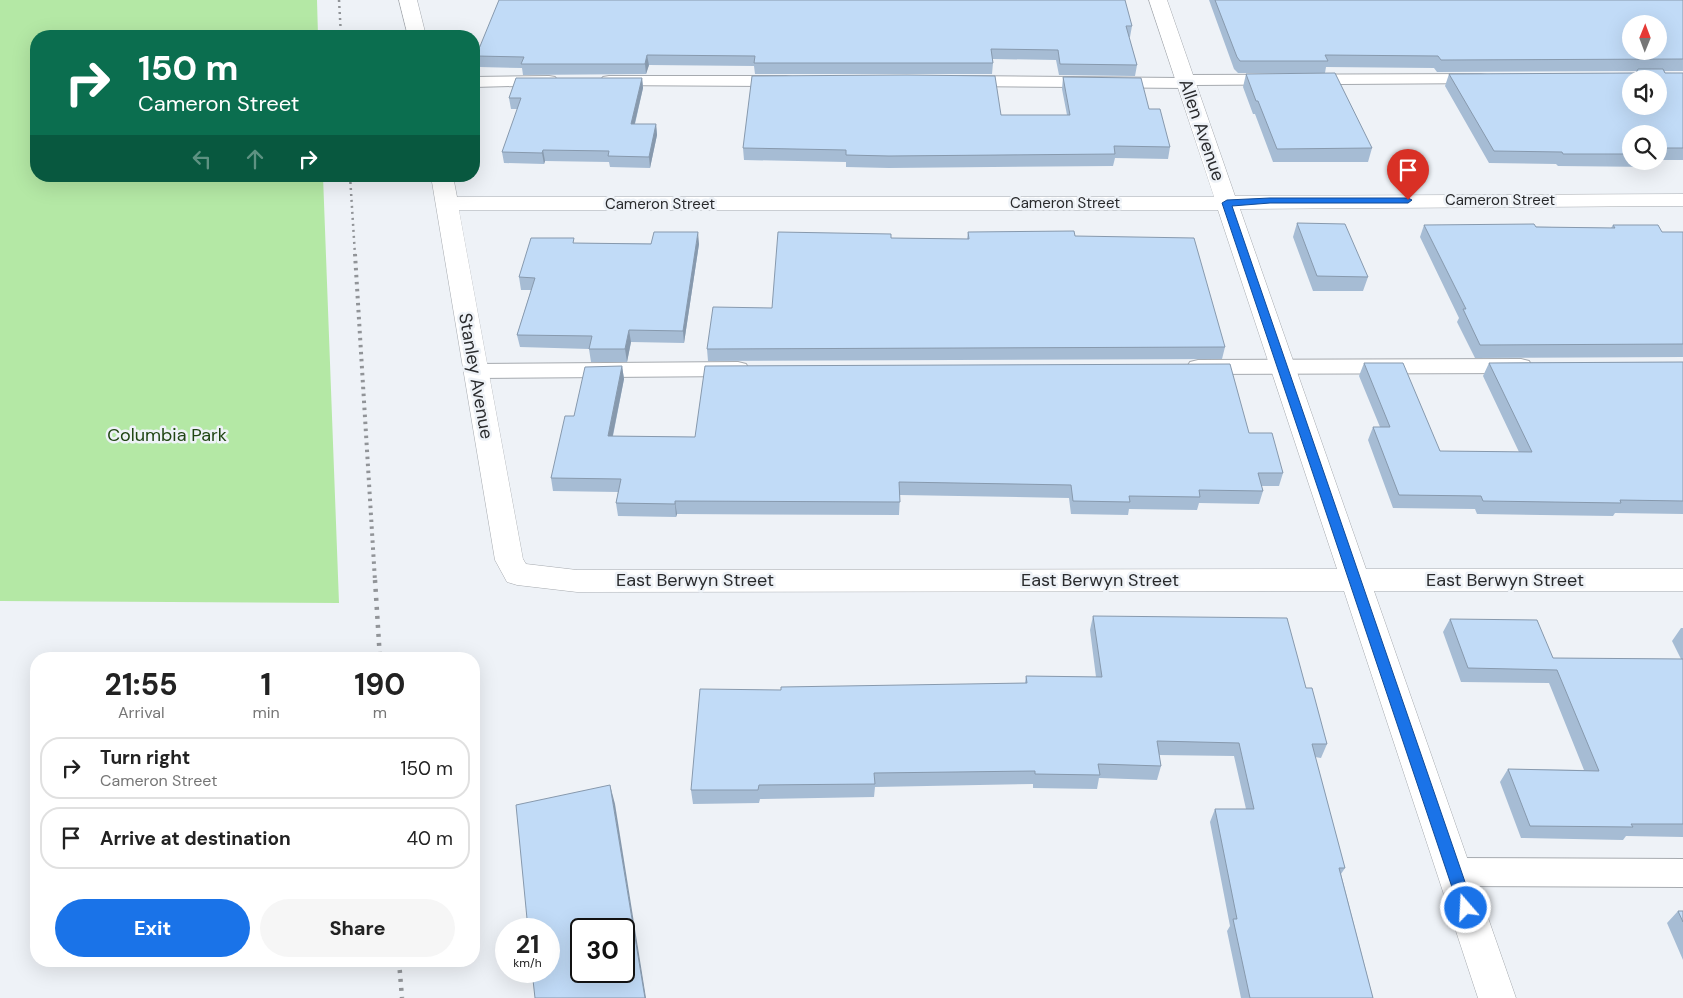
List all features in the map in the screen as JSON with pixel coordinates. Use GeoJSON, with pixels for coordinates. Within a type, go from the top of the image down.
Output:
{"type":"FeatureCollection","features":[{"type":"Feature","properties":{"kind":"street"},"geometry":{"type":"LineString","coordinates":[[408,0],[415,30]]}},
{"type":"Feature","properties":{"kind":"street","name":"Allen Avenue"},"geometry":{"type":"LineString","coordinates":[[1158,0],[1497,998]]}},
{"type":"Feature","properties":{"kind":"street","name":"Stanley Avenue"},"geometry":{"type":"LineString","coordinates":[[443,182],[508,560],[517,574]]}},
{"type":"Feature","properties":{"kind":"street","name":"Cameron Street"},"geometry":{"type":"LineString","coordinates":[[446,204],[1227,203],[1270,201],[1683,200]]}},
{"type":"Feature","properties":{"kind":"street","name":"East Berwyn Street"},"geometry":{"type":"LineString","coordinates":[[517,574],[577,580],[1683,580]]}},
{"type":"Feature","properties":{"kind":"lane"},"geometry":{"type":"LineString","coordinates":[[947,81],[1496,78]]}},
{"type":"Feature","properties":{"kind":"lane"},"geometry":{"type":"LineString","coordinates":[[480,82],[562,81]]}},
{"type":"Feature","properties":{"kind":"lane"},"geometry":{"type":"LineString","coordinates":[[592,81],[799,81]]}},
{"type":"Feature","properties":{"kind":"lane"},"geometry":{"type":"LineString","coordinates":[[1173,367],[1546,366]]}},
{"type":"Feature","properties":{"kind":"lane"},"geometry":{"type":"LineString","coordinates":[[475,371],[754,369]]}},
{"type":"Feature","properties":{"kind":"lane"},"geometry":{"type":"LineString","coordinates":[[1454,872],[1683,873]]}},
{"type":"Feature","properties":{"kind":"green space","name":"Columbia Park"},"geometry":{"type":"Polygon","coordinates":[[[0,0],[317,0],[318,30],[30,30],[30,182],[323,182],[339,603],[0,601],[0,0]]]}},
{"type":"Feature","properties":{"kind":"building"},"geometry":{"type":"Polygon","coordinates":[[[499,0],[1125,0],[1132,26],[1126,26],[1137,65],[1060,64],[1058,50],[991,49],[993,63],[754,63],[755,56],[647,55],[645,64],[521,64],[524,57],[480,56],[480,46],[499,0]]]}},
{"type":"Feature","properties":{"kind":"building"},"geometry":{"type":"Polygon","coordinates":[[[1215,0],[1683,0],[1683,59],[1668,59],[1668,15],[1622,15],[1622,59],[1441,60],[1438,56],[1325,55],[1328,61],[1240,61],[1215,0]]]}},
{"type":"Feature","properties":{"kind":"building"},"geometry":{"type":"Polygon","coordinates":[[[1638,69],[1664,70],[1638,70],[1638,69]]]}},
{"type":"Feature","properties":{"kind":"building"},"geometry":{"type":"Polygon","coordinates":[[[1335,73],[1372,148],[1277,149],[1246,74],[1335,73]]]}},
{"type":"Feature","properties":{"kind":"building"},"geometry":{"type":"Polygon","coordinates":[[[1622,73],[1622,115],[1667,115],[1667,73],[1683,73],[1683,148],[1667,148],[1667,125],[1622,125],[1622,154],[1494,151],[1449,74],[1622,73]]]}},
{"type":"Feature","properties":{"kind":"building"},"geometry":{"type":"Polygon","coordinates":[[[752,76],[995,76],[1001,115],[1070,115],[1063,77],[1141,78],[1149,109],[1160,109],[1170,147],[1114,146],[1115,154],[889,156],[846,155],[846,150],[743,148],[752,76]]]}},
{"type":"Feature","properties":{"kind":"building"},"geometry":{"type":"Polygon","coordinates":[[[516,78],[642,78],[631,124],[656,124],[649,157],[608,156],[609,151],[543,150],[542,153],[502,152],[521,98],[509,98],[516,78]]]}},
{"type":"Feature","properties":{"kind":"building"},"geometry":{"type":"Polygon","coordinates":[[[1297,223],[1345,224],[1368,277],[1317,276],[1297,223]]]}},
{"type":"Feature","properties":{"kind":"building"},"geometry":{"type":"Polygon","coordinates":[[[1534,224],[1536,227],[1615,228],[1613,225],[1658,225],[1662,232],[1683,232],[1683,344],[1480,345],[1463,309],[1466,309],[1424,225],[1534,224]]]}},
{"type":"Feature","properties":{"kind":"building"},"geometry":{"type":"Polygon","coordinates":[[[1074,231],[1075,236],[1194,238],[1225,347],[707,349],[713,307],[772,308],[778,232],[891,234],[891,238],[969,239],[968,232],[1074,231]]]}},
{"type":"Feature","properties":{"kind":"building"},"geometry":{"type":"Polygon","coordinates":[[[654,232],[698,232],[683,331],[629,330],[625,349],[589,349],[592,336],[517,335],[535,278],[519,277],[531,238],[574,238],[573,243],[651,244],[654,232]]]}},
{"type":"Feature","properties":{"kind":"building"},"geometry":{"type":"Polygon","coordinates":[[[1683,362],[1683,501],[1620,500],[1621,503],[1483,501],[1481,496],[1399,495],[1373,427],[1390,427],[1364,363],[1403,363],[1440,451],[1532,452],[1489,363],[1683,362]]]}},
{"type":"Feature","properties":{"kind":"building"},"geometry":{"type":"Polygon","coordinates":[[[1230,364],[1249,433],[1272,433],[1283,473],[1258,473],[1263,491],[1199,490],[1200,497],[1129,496],[1130,502],[1073,501],[1071,485],[899,482],[900,502],[675,501],[675,504],[616,503],[621,479],[551,478],[565,416],[574,416],[585,367],[622,366],[608,436],[695,437],[705,366],[1230,364]]]}},
{"type":"Feature","properties":{"kind":"building"},"geometry":{"type":"Polygon","coordinates":[[[1093,616],[1287,618],[1306,688],[1312,688],[1327,744],[1312,744],[1345,868],[1339,868],[1373,998],[1250,998],[1233,919],[1237,919],[1215,809],[1254,809],[1239,743],[1157,741],[1161,766],[1098,764],[1100,775],[1035,774],[1035,771],[874,773],[875,784],[759,785],[758,790],[691,790],[700,689],[781,690],[781,687],[1027,683],[1026,676],[1102,677],[1093,616]]]}},
{"type":"Feature","properties":{"kind":"building"},"geometry":{"type":"Polygon","coordinates":[[[1450,619],[1537,620],[1553,658],[1683,659],[1683,824],[1631,824],[1633,827],[1530,826],[1508,769],[1599,771],[1557,670],[1468,668],[1450,619]]]}},
{"type":"Feature","properties":{"kind":"building"},"geometry":{"type":"Polygon","coordinates":[[[610,785],[632,918],[570,918],[570,983],[635,983],[635,937],[645,998],[535,998],[533,983],[560,983],[560,918],[527,918],[516,805],[610,785]]]}},
{"type":"Feature","properties":{"kind":"building"},"geometry":{"type":"Polygon","coordinates":[[[1678,911],[1683,911],[1683,922],[1678,911]]]}},
{"type":"Feature","properties":{"kind":"railway"},"geometry":{"type":"LineString","coordinates":[[339,0],[341,30]]}},
{"type":"Feature","properties":{"kind":"railway"},"geometry":{"type":"LineString","coordinates":[[350,182],[355,255]]}},
{"type":"Feature","properties":{"kind":"railway"},"geometry":{"type":"LineString","coordinates":[[355,254],[375,581]]}},
{"type":"Feature","properties":{"kind":"railway"},"geometry":{"type":"LineString","coordinates":[[375,580],[380,652]]}},
{"type":"Feature","properties":{"kind":"railway"},"geometry":{"type":"LineString","coordinates":[[399,967],[402,998]]}},
{"type":"Feature","properties":{"kind":"route"},"geometry":{"type":"LineString","coordinates":[[1408,200],[1227,203],[1466,908]]}}]}
